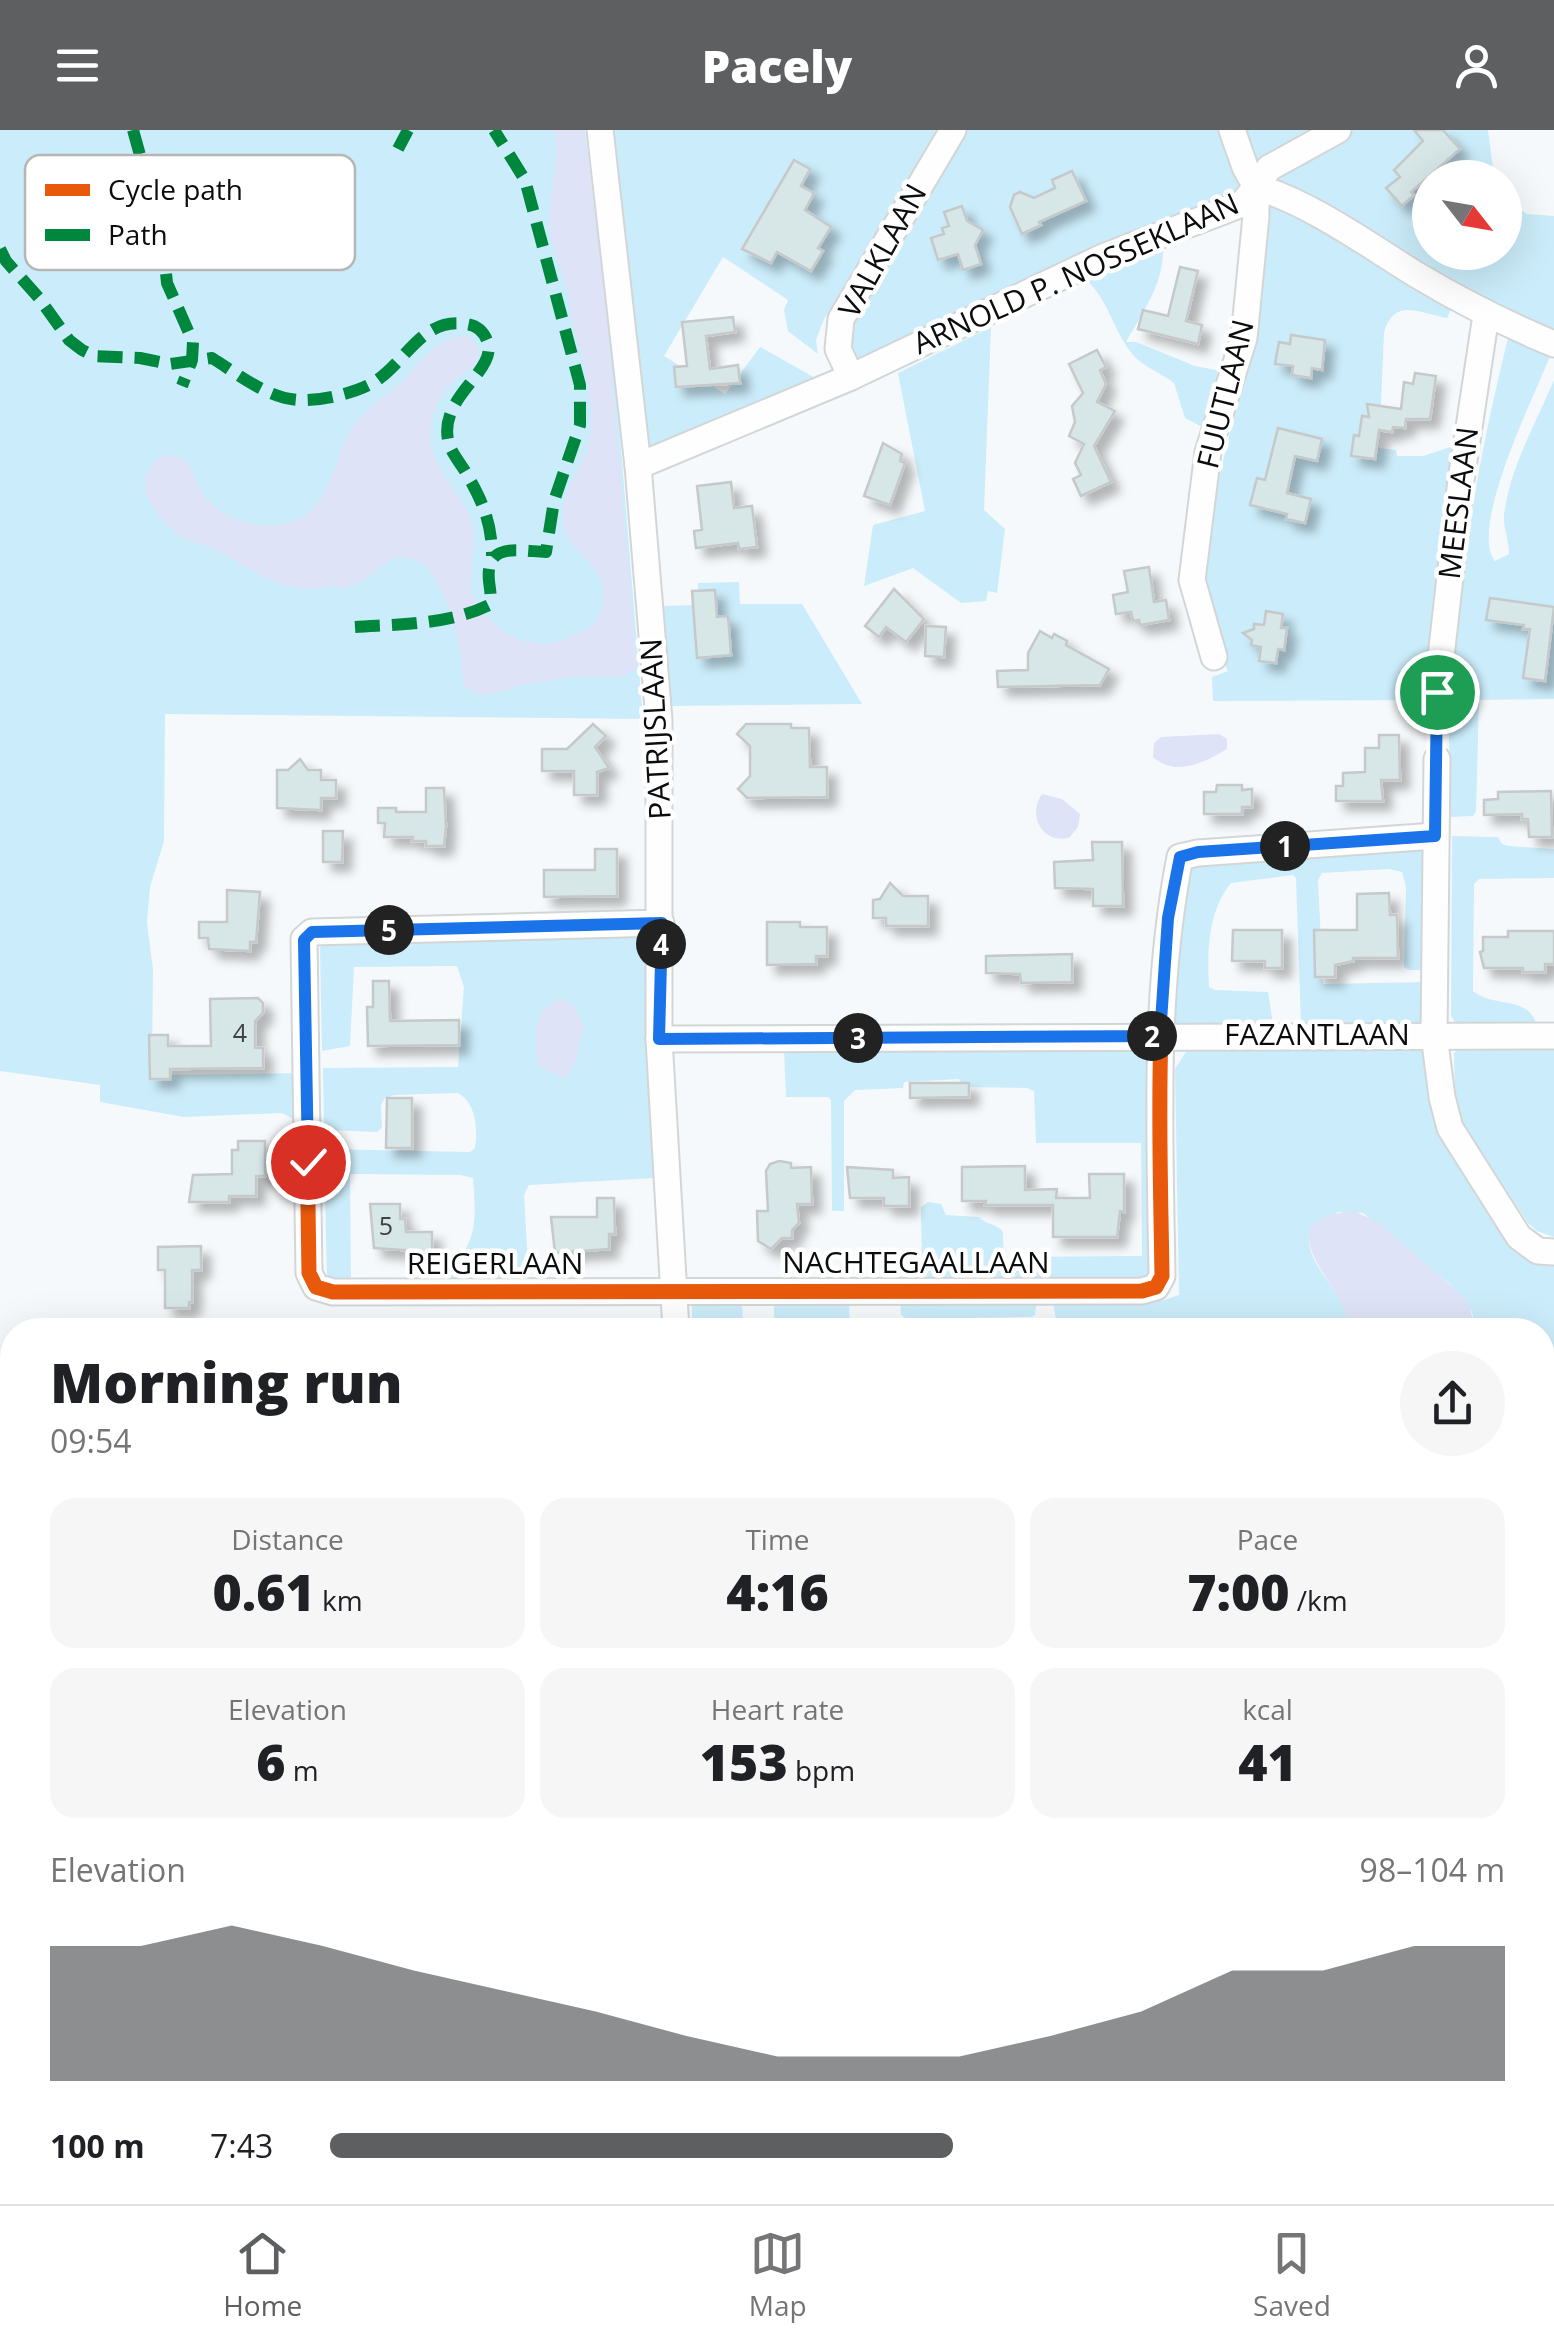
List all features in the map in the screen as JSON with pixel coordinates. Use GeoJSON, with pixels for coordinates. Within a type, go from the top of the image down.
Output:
{"type":"FeatureCollection","features":[{"type":"Feature","properties":{"kind":"street","name":"PATRIJSLAAN"},"geometry":{"type":"LineString","coordinates":[[600,130],[638,466],[659,720],[659,1039],[676,1318]]}},
{"type":"Feature","properties":{"kind":"street","name":"VALKLAAN"},"geometry":{"type":"LineString","coordinates":[[851,377],[838,349],[841,319],[953,130]]}},
{"type":"Feature","properties":{"kind":"street"},"geometry":{"type":"LineString","coordinates":[[1232,130],[1256,187],[1269,168],[1338,130]]}},
{"type":"Feature","properties":{"kind":"street","name":"ARNOLD P. NOSSEKLAAN"},"geometry":{"type":"LineString","coordinates":[[638,466],[851,377],[1102,258],[1242,204],[1256,187],[1274,192],[1486,315],[1554,344]]}},
{"type":"Feature","properties":{"kind":"street","name":"FUUTLAAN"},"geometry":{"type":"LineString","coordinates":[[1214,658],[1192,580],[1208,452],[1244,338],[1256,187]]}},
{"type":"Feature","properties":{"kind":"street","name":"MEESLAAN"},"geometry":{"type":"LineString","coordinates":[[1437,692],[1461,480],[1486,315]]}},
{"type":"Feature","properties":{"kind":"street"},"geometry":{"type":"LineString","coordinates":[[1436,759],[1434,1035],[1442,1097],[1450,1128],[1519,1237],[1538,1251],[1554,1252]]}},
{"type":"Feature","properties":{"kind":"street"},"geometry":{"type":"LineString","coordinates":[[1160,1036],[1168,918],[1180,857],[1198,852],[1435,836]]}},
{"type":"Feature","properties":{"kind":"street","name":"REIGERLAAN"},"geometry":{"type":"LineString","coordinates":[[662,923],[312,932],[304,940],[310,1274],[316,1287],[332,1292],[676,1290]]}},
{"type":"Feature","properties":{"kind":"street","name":"NACHTEGAALLAAN"},"geometry":{"type":"LineString","coordinates":[[676,1290],[1156,1287],[1162,1276],[1160,1036]]}},
{"type":"Feature","properties":{"kind":"street","name":"FAZANTLAAN"},"geometry":{"type":"LineString","coordinates":[[659,1039],[1554,1036]]}},
{"type":"Feature","properties":{"kind":"shaded area"},"geometry":{"type":"Polygon","coordinates":[[[0,130],[585,130],[618,411],[643,719],[165,714],[164,841],[150,887],[147,923],[153,969],[152,1062],[159,1075],[306,1073],[306,1126],[282,1113],[184,1117],[100,1102],[100,1085],[0,1071],[0,130]]]}},
{"type":"Feature","properties":{"kind":"shaded area"},"geometry":{"type":"Polygon","coordinates":[[[554,130],[584,130],[603,274],[637,669],[621,677],[573,677],[481,695],[464,687],[460,647],[446,599],[428,568],[412,558],[394,558],[360,583],[341,589],[333,585],[283,585],[210,547],[180,537],[151,504],[145,479],[162,455],[176,456],[187,461],[204,496],[230,516],[262,526],[293,521],[319,501],[349,433],[360,418],[437,346],[468,336],[476,345],[478,360],[443,392],[434,411],[430,437],[441,470],[471,519],[474,536],[470,580],[474,598],[484,614],[503,631],[529,642],[555,642],[595,624],[603,603],[603,587],[591,564],[572,543],[563,516],[567,494],[586,453],[591,416],[568,293],[550,230],[554,130]]]}},
{"type":"Feature","properties":{"kind":"shaded area"},"geometry":{"type":"Polygon","coordinates":[[[613,130],[938,130],[824,319],[816,340],[818,354],[788,331],[784,310],[788,300],[723,257],[664,356],[725,394],[760,347],[817,379],[645,450],[613,130]]]}},
{"type":"Feature","properties":{"kind":"shaded area"},"geometry":{"type":"Polygon","coordinates":[[[958,130],[1219,130],[1243,195],[860,361],[848,342],[853,316],[958,130]]]}},
{"type":"Feature","properties":{"kind":"shaded area"},"geometry":{"type":"Polygon","coordinates":[[[1243,130],[1322,130],[1255,166],[1243,130]]]}},
{"type":"Feature","properties":{"kind":"shaded area"},"geometry":{"type":"Polygon","coordinates":[[[1351,130],[1488,130],[1492,160],[1412,160],[1412,262],[1276,184],[1270,173],[1351,130]]]}},
{"type":"Feature","properties":{"kind":"shaded area"},"geometry":{"type":"Polygon","coordinates":[[[1265,202],[1273,202],[1453,305],[1447,318],[1401,311],[1394,314],[1384,333],[1379,448],[1396,450],[1397,456],[1423,456],[1460,444],[1427,700],[1213,701],[1212,677],[1228,671],[1208,601],[1210,515],[1240,391],[1265,202]]]}},
{"type":"Feature","properties":{"kind":"shaded area"},"geometry":{"type":"Polygon","coordinates":[[[1522,211],[1554,216],[1554,332],[1426,270],[1522,270],[1522,211]]]}},
{"type":"Feature","properties":{"kind":"shaded area"},"geometry":{"type":"Polygon","coordinates":[[[1163,245],[1157,284],[1126,342],[1221,371],[1204,428],[1185,418],[1174,383],[1130,351],[1099,294],[1084,278],[1163,245]]]}},
{"type":"Feature","properties":{"kind":"shaded area"},"geometry":{"type":"Polygon","coordinates":[[[991,327],[984,510],[1005,529],[997,593],[988,591],[986,601],[961,603],[913,568],[864,586],[873,525],[925,511],[898,373],[991,327]]]}},
{"type":"Feature","properties":{"kind":"shaded area"},"geometry":{"type":"Polygon","coordinates":[[[1509,334],[1551,354],[1507,459],[1490,520],[1489,544],[1495,561],[1509,554],[1504,520],[1507,497],[1554,380],[1554,699],[1479,700],[1476,812],[1473,816],[1451,817],[1449,710],[1459,603],[1488,423],[1509,334]]]}},
{"type":"Feature","properties":{"kind":"shaded area"},"geometry":{"type":"Polygon","coordinates":[[[739,582],[740,604],[802,604],[862,704],[670,706],[661,606],[698,605],[698,583],[739,582]]]}},
{"type":"Feature","properties":{"kind":"shaded area"},"geometry":{"type":"Polygon","coordinates":[[[1219,734],[1227,739],[1227,749],[1199,763],[1171,766],[1153,757],[1154,743],[1161,737],[1219,734]]]}},
{"type":"Feature","properties":{"kind":"shaded area"},"geometry":{"type":"Polygon","coordinates":[[[1042,794],[1062,799],[1080,814],[1078,827],[1069,838],[1051,837],[1040,826],[1036,811],[1042,794]]]}},
{"type":"Feature","properties":{"kind":"shaded area"},"geometry":{"type":"Polygon","coordinates":[[[1452,836],[1498,837],[1508,846],[1554,849],[1554,878],[1479,879],[1474,884],[1473,991],[1519,1006],[1533,1016],[1537,1026],[1456,1024],[1451,1016],[1452,836]]]}},
{"type":"Feature","properties":{"kind":"shaded area"},"geometry":{"type":"Polygon","coordinates":[[[1420,847],[1425,851],[1427,970],[1404,967],[1406,887],[1402,872],[1389,869],[1322,873],[1318,880],[1323,984],[1427,982],[1422,1021],[1411,1025],[1301,1024],[1293,875],[1231,883],[1218,906],[1211,932],[1209,987],[1268,992],[1273,1024],[1174,1023],[1171,985],[1189,864],[1420,847]]]}},
{"type":"Feature","properties":{"kind":"shaded area"},"geometry":{"type":"Polygon","coordinates":[[[645,936],[655,1178],[529,1185],[524,1195],[529,1282],[443,1282],[472,1234],[473,1178],[350,1174],[351,1282],[327,1280],[324,1149],[470,1152],[475,1148],[476,1133],[469,1103],[458,1093],[385,1098],[381,1105],[382,1128],[377,1132],[324,1130],[323,1068],[458,1067],[464,987],[457,966],[354,967],[350,1046],[322,1051],[323,940],[645,936]]]}},
{"type":"Feature","properties":{"kind":"shaded area"},"geometry":{"type":"Polygon","coordinates":[[[560,998],[574,1006],[584,1026],[576,1061],[565,1079],[538,1066],[536,1045],[539,1018],[560,998]]]}},
{"type":"Feature","properties":{"kind":"shaded area"},"geometry":{"type":"Polygon","coordinates":[[[1204,1045],[1429,1051],[1444,1131],[1554,1260],[1554,1318],[1473,1318],[1451,1285],[1363,1213],[1338,1212],[1309,1234],[1309,1246],[1347,1318],[1056,1318],[1052,1298],[1161,1301],[1179,1295],[1175,1069],[1187,1050],[1204,1045]]]}},
{"type":"Feature","properties":{"kind":"shaded area"},"geometry":{"type":"Polygon","coordinates":[[[1554,1046],[1554,1237],[1528,1223],[1461,1121],[1455,1102],[1454,1053],[1461,1047],[1554,1046]]]}},
{"type":"Feature","properties":{"kind":"shaded area"},"geometry":{"type":"Polygon","coordinates":[[[1142,1047],[1152,1054],[1155,1278],[1015,1277],[1016,1257],[1142,1256],[1141,1143],[1036,1143],[1034,1091],[1027,1088],[962,1087],[959,1079],[904,1082],[903,1088],[855,1090],[844,1101],[844,1211],[832,1211],[831,1100],[786,1097],[784,1049],[1142,1047]]]}},
{"type":"Feature","properties":{"kind":"shaded area"},"geometry":{"type":"Polygon","coordinates":[[[928,1202],[941,1204],[946,1215],[979,1217],[1000,1229],[1004,1277],[922,1277],[921,1207],[928,1202]]]}},
{"type":"Feature","properties":{"kind":"shaded area"},"geometry":{"type":"Polygon","coordinates":[[[1354,1211],[1379,1223],[1464,1297],[1472,1318],[1347,1318],[1309,1241],[1312,1227],[1326,1217],[1354,1211]]]}},
{"type":"Feature","properties":{"kind":"shaded area"},"geometry":{"type":"Polygon","coordinates":[[[900,1298],[1037,1298],[1035,1315],[1031,1317],[901,1315],[900,1298]]]}},
{"type":"Feature","properties":{"kind":"shaded area"},"geometry":{"type":"Polygon","coordinates":[[[849,1299],[850,1318],[774,1318],[774,1300],[849,1299]]]}},
{"type":"Feature","properties":{"kind":"shaded area"},"geometry":{"type":"Polygon","coordinates":[[[742,1301],[743,1318],[692,1318],[692,1303],[742,1301]]]}},
{"type":"Feature","properties":{"kind":"building"},"geometry":{"type":"Polygon","coordinates":[[[1414,130],[1443,130],[1460,149],[1447,160],[1412,160],[1412,197],[1402,206],[1386,188],[1400,177],[1394,170],[1423,141],[1414,130]]]}},
{"type":"Feature","properties":{"kind":"building"},"geometry":{"type":"Polygon","coordinates":[[[794,160],[810,169],[801,186],[814,193],[805,210],[831,227],[818,248],[823,251],[811,271],[777,252],[771,263],[742,249],[794,160]]]}},
{"type":"Feature","properties":{"kind":"building"},"geometry":{"type":"Polygon","coordinates":[[[1072,171],[1086,201],[1022,234],[1010,207],[1014,195],[1020,192],[1034,198],[1055,188],[1052,180],[1072,171]]]}},
{"type":"Feature","properties":{"kind":"building"},"geometry":{"type":"Polygon","coordinates":[[[962,206],[967,221],[983,230],[975,245],[981,264],[963,270],[958,254],[938,260],[931,238],[944,234],[942,228],[949,226],[944,212],[962,206]]]}},
{"type":"Feature","properties":{"kind":"building"},"geometry":{"type":"Polygon","coordinates":[[[1180,267],[1198,271],[1186,321],[1202,325],[1198,344],[1138,329],[1143,310],[1168,316],[1180,267]]]}},
{"type":"Feature","properties":{"kind":"building"},"geometry":{"type":"Polygon","coordinates":[[[733,317],[735,332],[706,336],[710,369],[738,365],[740,383],[676,387],[674,367],[687,366],[682,322],[733,317]]]}},
{"type":"Feature","properties":{"kind":"building"},"geometry":{"type":"Polygon","coordinates":[[[1291,335],[1325,340],[1322,370],[1312,368],[1311,378],[1292,375],[1293,366],[1275,364],[1279,342],[1290,344],[1291,335]]]}},
{"type":"Feature","properties":{"kind":"building"},"geometry":{"type":"Polygon","coordinates":[[[1097,350],[1106,367],[1100,370],[1106,384],[1097,402],[1115,411],[1094,446],[1111,482],[1081,496],[1073,479],[1081,475],[1075,463],[1084,444],[1069,436],[1075,422],[1072,406],[1083,393],[1069,364],[1097,350]]]}},
{"type":"Feature","properties":{"kind":"building"},"geometry":{"type":"Polygon","coordinates":[[[1415,373],[1436,376],[1430,419],[1406,419],[1405,428],[1379,430],[1375,459],[1351,456],[1362,416],[1369,417],[1367,404],[1401,409],[1404,382],[1413,384],[1415,373]]]}},
{"type":"Feature","properties":{"kind":"building"},"geometry":{"type":"Polygon","coordinates":[[[1278,428],[1322,439],[1317,461],[1295,456],[1287,493],[1311,499],[1305,523],[1250,505],[1257,478],[1265,480],[1278,428]]]}},
{"type":"Feature","properties":{"kind":"building"},"geometry":{"type":"Polygon","coordinates":[[[883,443],[902,454],[900,461],[905,463],[890,505],[864,496],[883,443]]]}},
{"type":"Feature","properties":{"kind":"building"},"geometry":{"type":"Polygon","coordinates":[[[731,482],[734,508],[752,506],[757,547],[739,549],[738,543],[696,548],[694,531],[702,530],[697,486],[731,482]]]}},
{"type":"Feature","properties":{"kind":"building"},"geometry":{"type":"Polygon","coordinates":[[[1149,567],[1154,602],[1166,600],[1169,620],[1140,625],[1139,620],[1133,621],[1131,612],[1116,614],[1113,595],[1128,592],[1124,571],[1149,567]]]}},
{"type":"Feature","properties":{"kind":"building"},"geometry":{"type":"Polygon","coordinates":[[[894,589],[924,619],[906,642],[886,627],[879,637],[865,626],[894,589]]]}},
{"type":"Feature","properties":{"kind":"building"},"geometry":{"type":"Polygon","coordinates":[[[715,590],[717,617],[728,616],[731,655],[697,658],[692,591],[715,590]]]}},
{"type":"Feature","properties":{"kind":"building"},"geometry":{"type":"Polygon","coordinates":[[[1490,598],[1554,607],[1545,681],[1523,678],[1530,629],[1486,620],[1490,598]]]}},
{"type":"Feature","properties":{"kind":"building"},"geometry":{"type":"Polygon","coordinates":[[[1266,611],[1283,614],[1281,628],[1287,628],[1284,650],[1278,649],[1276,663],[1259,661],[1261,647],[1251,645],[1252,640],[1243,633],[1254,629],[1254,624],[1264,625],[1266,611]]]}},
{"type":"Feature","properties":{"kind":"building"},"geometry":{"type":"Polygon","coordinates":[[[926,626],[946,627],[944,657],[925,656],[926,626]]]}},
{"type":"Feature","properties":{"kind":"building"},"geometry":{"type":"Polygon","coordinates":[[[1040,631],[1067,641],[1066,645],[1109,669],[1100,685],[998,687],[997,671],[1028,670],[1028,653],[1040,631]]]}},
{"type":"Feature","properties":{"kind":"building"},"geometry":{"type":"Polygon","coordinates":[[[593,724],[606,736],[595,747],[609,768],[597,772],[597,795],[574,795],[574,771],[542,771],[542,749],[567,749],[593,724]]]}},
{"type":"Feature","properties":{"kind":"building"},"geometry":{"type":"Polygon","coordinates":[[[746,724],[809,728],[810,767],[827,767],[827,797],[747,798],[738,789],[750,776],[750,746],[737,734],[746,724]]]}},
{"type":"Feature","properties":{"kind":"building"},"geometry":{"type":"Polygon","coordinates":[[[1379,735],[1399,735],[1400,780],[1381,780],[1383,801],[1336,801],[1336,786],[1343,786],[1343,773],[1365,772],[1365,748],[1379,748],[1379,735]]]}},
{"type":"Feature","properties":{"kind":"building"},"geometry":{"type":"Polygon","coordinates":[[[300,759],[308,770],[321,770],[321,780],[336,780],[336,798],[321,798],[321,810],[277,808],[277,770],[288,770],[300,759]]]}},
{"type":"Feature","properties":{"kind":"building"},"geometry":{"type":"Polygon","coordinates":[[[1217,785],[1252,789],[1252,807],[1242,807],[1242,814],[1204,814],[1204,792],[1216,792],[1217,785]]]}},
{"type":"Feature","properties":{"kind":"building"},"geometry":{"type":"Polygon","coordinates":[[[426,788],[444,788],[444,846],[426,846],[426,841],[412,841],[413,837],[384,837],[385,823],[378,823],[378,808],[426,812],[426,788]]]}},
{"type":"Feature","properties":{"kind":"building"},"geometry":{"type":"Polygon","coordinates":[[[1551,791],[1552,837],[1529,837],[1528,819],[1522,819],[1522,814],[1484,815],[1484,800],[1498,799],[1498,792],[1551,791]]]}},
{"type":"Feature","properties":{"kind":"building"},"geometry":{"type":"Polygon","coordinates":[[[323,831],[343,831],[342,862],[323,862],[323,831]]]}},
{"type":"Feature","properties":{"kind":"building"},"geometry":{"type":"Polygon","coordinates":[[[1092,842],[1122,842],[1123,906],[1093,906],[1093,889],[1055,888],[1054,862],[1093,860],[1092,842]]]}},
{"type":"Feature","properties":{"kind":"building"},"geometry":{"type":"Polygon","coordinates":[[[595,849],[617,849],[617,896],[544,897],[544,870],[595,870],[595,849]]]}},
{"type":"Feature","properties":{"kind":"building"},"geometry":{"type":"Polygon","coordinates":[[[890,883],[903,896],[928,896],[928,926],[886,926],[886,918],[873,918],[873,900],[880,899],[890,883]]]}},
{"type":"Feature","properties":{"kind":"building"},"geometry":{"type":"Polygon","coordinates":[[[227,890],[260,892],[256,942],[250,942],[250,951],[209,949],[208,938],[199,938],[199,922],[227,922],[227,890]]]}},
{"type":"Feature","properties":{"kind":"building"},"geometry":{"type":"Polygon","coordinates":[[[1389,893],[1390,915],[1397,915],[1398,958],[1353,958],[1335,965],[1335,977],[1315,977],[1314,930],[1357,930],[1357,894],[1389,893]]]}},
{"type":"Feature","properties":{"kind":"building"},"geometry":{"type":"Polygon","coordinates":[[[767,922],[827,927],[827,956],[816,956],[816,964],[767,965],[767,922]]]}},
{"type":"Feature","properties":{"kind":"building"},"geometry":{"type":"Polygon","coordinates":[[[1233,930],[1282,930],[1282,968],[1265,968],[1265,961],[1232,961],[1233,930]]]}},
{"type":"Feature","properties":{"kind":"building"},"geometry":{"type":"Polygon","coordinates":[[[1508,931],[1554,931],[1554,964],[1545,964],[1545,972],[1484,968],[1480,952],[1483,937],[1508,937],[1508,931]]]}},
{"type":"Feature","properties":{"kind":"building"},"geometry":{"type":"Polygon","coordinates":[[[1072,954],[1072,982],[1021,983],[1020,974],[986,973],[986,956],[1072,954]]]}},
{"type":"Feature","properties":{"kind":"building"},"geometry":{"type":"Polygon","coordinates":[[[373,981],[389,981],[390,1021],[459,1020],[459,1045],[368,1046],[367,1007],[373,1007],[373,981]]]}},
{"type":"Feature","properties":{"kind":"building"},"geometry":{"type":"Polygon","coordinates":[[[258,998],[263,1003],[263,1013],[255,1021],[255,1048],[263,1048],[263,1068],[170,1069],[170,1079],[150,1079],[149,1035],[168,1035],[168,1046],[211,1046],[210,999],[258,998]]]}},
{"type":"Feature","properties":{"kind":"building"},"geometry":{"type":"Polygon","coordinates":[[[910,1083],[969,1083],[969,1097],[910,1098],[910,1083]]]}},
{"type":"Feature","properties":{"kind":"building"},"geometry":{"type":"Polygon","coordinates":[[[387,1098],[412,1098],[412,1148],[386,1148],[387,1098]]]}},
{"type":"Feature","properties":{"kind":"building"},"geometry":{"type":"Polygon","coordinates":[[[238,1141],[265,1141],[265,1176],[256,1176],[256,1196],[229,1196],[229,1202],[189,1202],[193,1175],[232,1174],[232,1150],[238,1150],[238,1141]]]}},
{"type":"Feature","properties":{"kind":"building"},"geometry":{"type":"Polygon","coordinates":[[[791,1163],[791,1168],[811,1167],[812,1204],[797,1204],[799,1223],[792,1230],[792,1238],[782,1238],[771,1249],[758,1241],[757,1211],[768,1211],[766,1171],[770,1164],[791,1163]]]}},
{"type":"Feature","properties":{"kind":"building"},"geometry":{"type":"Polygon","coordinates":[[[1025,1166],[1025,1190],[1057,1189],[1056,1198],[1090,1198],[1089,1174],[1124,1174],[1124,1212],[1120,1211],[1117,1237],[1053,1237],[1053,1205],[962,1201],[962,1167],[1025,1166]]]}},
{"type":"Feature","properties":{"kind":"building"},"geometry":{"type":"Polygon","coordinates":[[[847,1167],[893,1170],[893,1178],[909,1177],[909,1206],[884,1206],[884,1198],[850,1198],[847,1167]]]}},
{"type":"Feature","properties":{"kind":"building"},"geometry":{"type":"Polygon","coordinates":[[[597,1198],[614,1198],[615,1234],[609,1234],[609,1249],[555,1253],[551,1217],[597,1217],[597,1198]]]}},
{"type":"Feature","properties":{"kind":"building"},"geometry":{"type":"Polygon","coordinates":[[[370,1204],[400,1204],[400,1219],[405,1219],[406,1232],[432,1232],[432,1252],[374,1248],[370,1204]]]}},
{"type":"Feature","properties":{"kind":"building"},"geometry":{"type":"Polygon","coordinates":[[[201,1246],[201,1270],[192,1270],[189,1308],[165,1308],[165,1270],[158,1270],[158,1247],[201,1246]]]}},
{"type":"Feature","properties":{"kind":"marked path"},"geometry":{"type":"LineString","coordinates":[[133,130],[140,155]]}},
{"type":"Feature","properties":{"kind":"marked path"},"geometry":{"type":"LineString","coordinates":[[398,149],[408,130]]}},
{"type":"Feature","properties":{"kind":"marked path"},"geometry":{"type":"LineString","coordinates":[[355,627],[423,622],[473,612],[489,605],[489,568],[498,554],[515,550],[546,552],[554,501],[580,425],[580,385],[525,180],[494,130]]}},
{"type":"Feature","properties":{"kind":"marked path"},"geometry":{"type":"LineString","coordinates":[[0,249],[69,340],[82,350],[94,356],[170,364],[212,358],[254,385],[288,399],[342,395],[380,378],[428,332],[452,323],[477,328],[487,339],[488,354],[458,400],[447,428],[450,447],[485,512],[492,556]]}},
{"type":"Feature","properties":{"kind":"marked path"},"geometry":{"type":"LineString","coordinates":[[166,270],[167,283],[193,342],[192,360],[182,386]]}},
{"type":"Feature","properties":{"kind":"cycle path"},"geometry":{"type":"LineString","coordinates":[[661,923],[312,932],[304,939],[309,1273],[316,1287],[333,1292],[1142,1291],[1156,1287],[1162,1276],[1162,1013],[1180,857],[1435,836]]}},
{"type":"Feature","properties":{"kind":"route"},"geometry":{"type":"LineString","coordinates":[[308,1162],[304,940],[312,932],[662,923],[659,1039],[1160,1036],[1168,918],[1180,857],[1198,852],[1435,836],[1437,692]]}}]}
